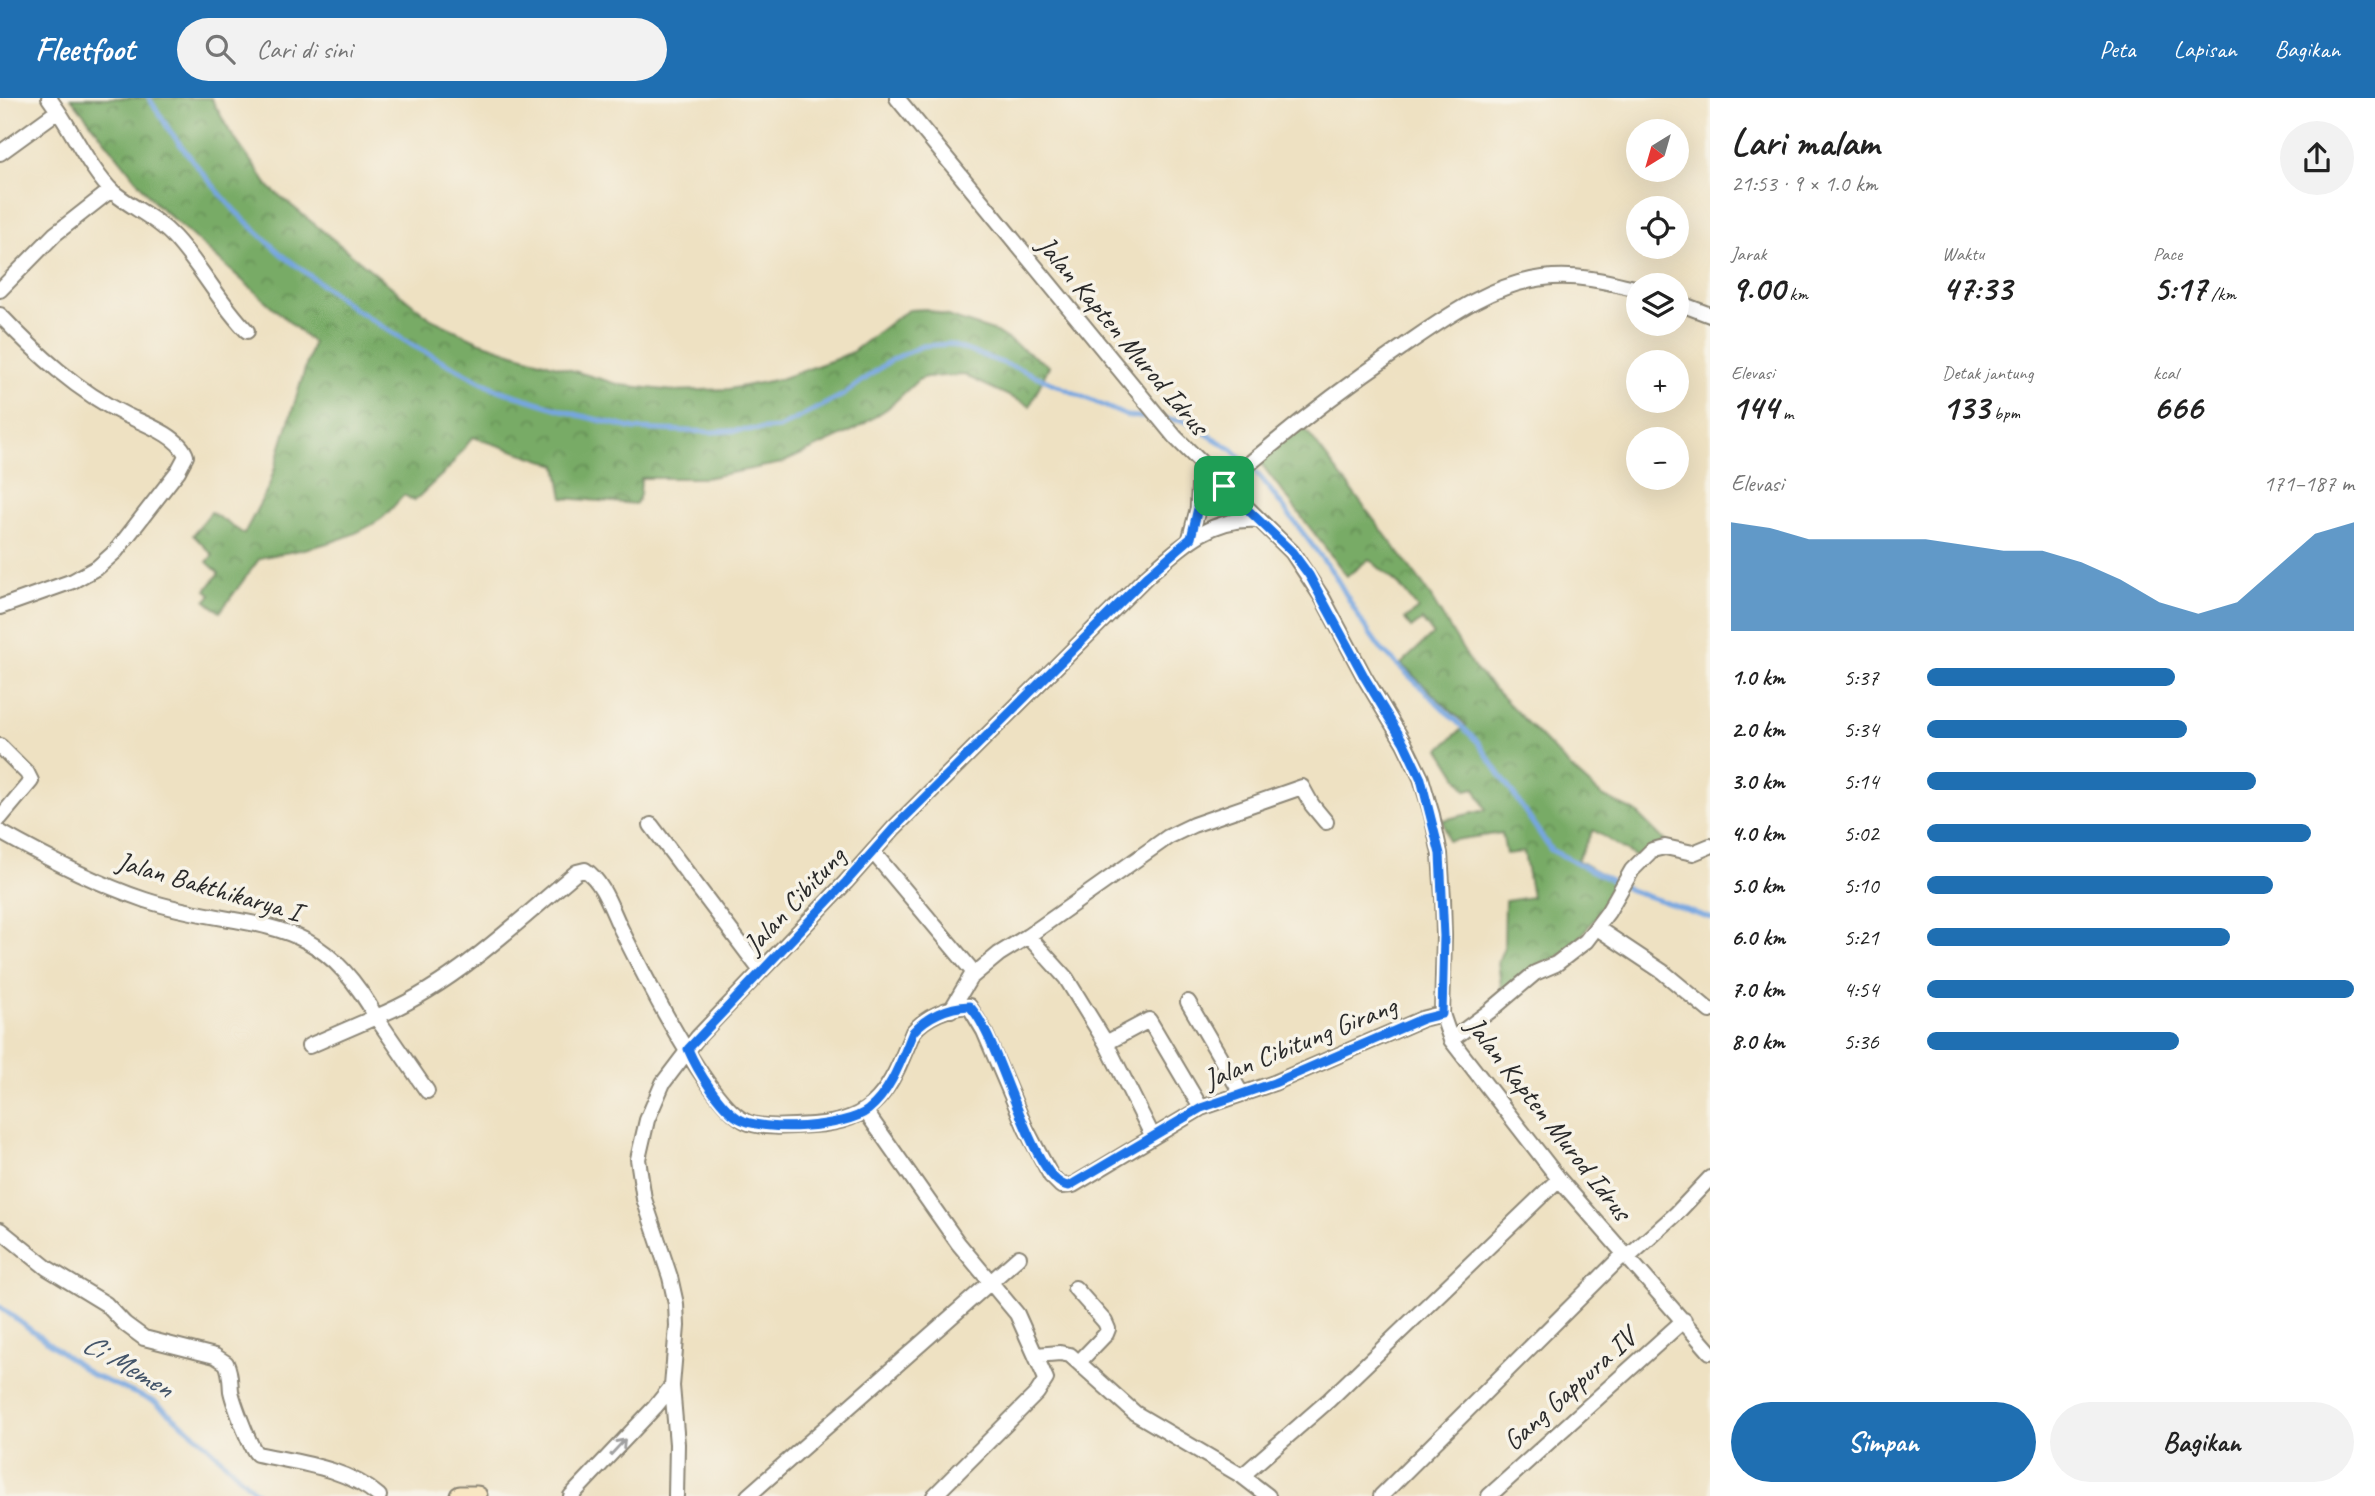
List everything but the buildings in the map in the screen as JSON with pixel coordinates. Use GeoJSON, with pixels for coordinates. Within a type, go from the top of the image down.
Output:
{"type":"FeatureCollection","features":[{"type":"Feature","properties":{"kind":"main road"},"geometry":{"type":"LineString","coordinates":[[460,1496],[477,1496]]}},
{"type":"Feature","properties":{"kind":"street"},"geometry":{"type":"LineString","coordinates":[[49,98],[111,190],[177,239],[222,305],[247,331]]}},
{"type":"Feature","properties":{"kind":"street","name":"Jalan Kapten Murod Idrus"},"geometry":{"type":"LineString","coordinates":[[897,98],[1174,437],[1292,552],[1309,575],[1404,743],[1421,779],[1440,854],[1444,936],[1442,1014],[1451,1040],[1559,1179],[1710,1352]]}},
{"type":"Feature","properties":{"kind":"street"},"geometry":{"type":"LineString","coordinates":[[0,153],[58,111]]}},
{"type":"Feature","properties":{"kind":"street"},"geometry":{"type":"LineString","coordinates":[[0,290],[55,234],[111,190]]}},
{"type":"Feature","properties":{"kind":"street"},"geometry":{"type":"LineString","coordinates":[[1224,486],[1299,421],[1466,304],[1495,291],[1541,278],[1570,276],[1599,279],[1626,286]]}},
{"type":"Feature","properties":{"kind":"street"},"geometry":{"type":"LineString","coordinates":[[1689,307],[1710,315]]}},
{"type":"Feature","properties":{"kind":"street"},"geometry":{"type":"LineString","coordinates":[[0,315],[54,367],[113,409],[154,427],[186,453],[178,471],[107,560],[86,575],[0,607]]}},
{"type":"Feature","properties":{"kind":"street"},"geometry":{"type":"LineString","coordinates":[[1191,538],[1198,508],[1200,464]]}},
{"type":"Feature","properties":{"kind":"street"},"geometry":{"type":"LineString","coordinates":[[1191,538],[1240,519],[1259,520]]}},
{"type":"Feature","properties":{"kind":"street","name":"Jalan Cibitung"},"geometry":{"type":"LineString","coordinates":[[676,1496],[677,1444],[672,1386],[676,1304],[670,1277],[644,1199],[638,1159],[647,1120],[663,1083],[688,1049],[873,852],[1118,605],[1191,538]]}},
{"type":"Feature","properties":{"kind":"street"},"geometry":{"type":"LineString","coordinates":[[0,746],[27,773],[31,781],[0,818]]}},
{"type":"Feature","properties":{"kind":"street"},"geometry":{"type":"LineString","coordinates":[[309,1046],[398,1008],[461,969],[577,872],[583,870],[590,873],[604,895],[641,969],[705,1080],[730,1110],[749,1123],[791,1126],[832,1124],[866,1112],[886,1090],[913,1032],[926,1019],[951,1010],[966,983],[975,974],[999,954],[1168,837],[1193,825],[1302,787],[1326,822]]}},
{"type":"Feature","properties":{"kind":"street"},"geometry":{"type":"LineString","coordinates":[[651,825],[761,971]]}},
{"type":"Feature","properties":{"kind":"street","name":"Jalan Bakthikarya I"},"geometry":{"type":"LineString","coordinates":[[0,832],[45,856],[145,900],[254,923],[300,936],[325,951],[358,985],[376,1017],[427,1091]]}},
{"type":"Feature","properties":{"kind":"street"},"geometry":{"type":"LineString","coordinates":[[1451,1040],[1535,973],[1559,962],[1586,941],[1638,862],[1656,848],[1665,847],[1693,853],[1710,846]]}},
{"type":"Feature","properties":{"kind":"street"},"geometry":{"type":"LineString","coordinates":[[873,852],[975,974]]}},
{"type":"Feature","properties":{"kind":"street"},"geometry":{"type":"LineString","coordinates":[[1597,928],[1663,971],[1710,1012]]}},
{"type":"Feature","properties":{"kind":"street"},"geometry":{"type":"LineString","coordinates":[[1028,936],[1063,974],[1106,1043],[1153,1137]]}},
{"type":"Feature","properties":{"kind":"street"},"geometry":{"type":"LineString","coordinates":[[1188,1002],[1241,1093]]}},
{"type":"Feature","properties":{"kind":"street","name":"Jalan Cibitung Girang"},"geometry":{"type":"LineString","coordinates":[[951,1010],[969,1006],[975,1012],[1026,1129],[1051,1176],[1061,1186],[1073,1185],[1201,1108],[1274,1083],[1422,1019],[1442,1014]]}},
{"type":"Feature","properties":{"kind":"street"},"geometry":{"type":"LineString","coordinates":[[1106,1043],[1149,1020],[1201,1108]]}},
{"type":"Feature","properties":{"kind":"street"},"geometry":{"type":"LineString","coordinates":[[866,1112],[958,1243],[1017,1314],[1046,1379],[1042,1387],[934,1496]]}},
{"type":"Feature","properties":{"kind":"street"},"geometry":{"type":"LineString","coordinates":[[1381,1496],[1626,1256],[1676,1214],[1710,1178]]}},
{"type":"Feature","properties":{"kind":"street"},"geometry":{"type":"LineString","coordinates":[[1242,1476],[1329,1400],[1559,1179]]}},
{"type":"Feature","properties":{"kind":"street"},"geometry":{"type":"LineString","coordinates":[[0,1230],[47,1268],[110,1307],[125,1324],[144,1338],[215,1356],[226,1363],[231,1379],[231,1393],[250,1444],[257,1454],[304,1462],[333,1471],[361,1483],[379,1496]]}},
{"type":"Feature","properties":{"kind":"street"},"geometry":{"type":"LineString","coordinates":[[748,1496],[1019,1257]]}},
{"type":"Feature","properties":{"kind":"street"},"geometry":{"type":"LineString","coordinates":[[1074,1288],[1105,1322],[1108,1329],[1079,1362]]}},
{"type":"Feature","properties":{"kind":"street","name":"Gang Gappura IV"},"geometry":{"type":"LineString","coordinates":[[1489,1496],[1684,1320]]}},
{"type":"Feature","properties":{"kind":"street"},"geometry":{"type":"LineString","coordinates":[[1036,1355],[1065,1353],[1079,1362],[1135,1413],[1242,1476],[1268,1496]]}},
{"type":"Feature","properties":{"kind":"street"},"geometry":{"type":"LineString","coordinates":[[571,1496],[672,1386]]}},
{"type":"Feature","properties":{"kind":"green space"},"geometry":{"type":"Polygon","coordinates":[[[71,98],[211,98],[230,132],[270,188],[431,319],[478,341],[621,385],[674,391],[729,389],[780,379],[852,352],[909,310],[926,309],[996,332],[1049,366],[1030,406],[964,375],[926,377],[918,380],[888,408],[856,429],[782,463],[705,478],[641,478],[640,495],[636,504],[563,498],[557,465],[473,437],[448,469],[414,501],[404,495],[381,519],[338,540],[260,558],[220,612],[206,601],[211,594],[206,590],[219,573],[207,562],[213,555],[193,535],[211,512],[244,534],[269,486],[313,343],[155,203],[71,98]]]}},
{"type":"Feature","properties":{"kind":"green space"},"geometry":{"type":"Polygon","coordinates":[[[1299,421],[1424,586],[1474,668],[1572,769],[1602,796],[1636,812],[1665,841],[1636,857],[1593,830],[1577,860],[1619,884],[1614,894],[1574,945],[1556,958],[1538,964],[1502,994],[1498,962],[1504,947],[1505,901],[1532,897],[1524,852],[1506,854],[1502,833],[1448,841],[1443,820],[1486,810],[1475,788],[1466,790],[1440,749],[1466,725],[1401,664],[1433,634],[1422,620],[1411,628],[1405,619],[1418,609],[1399,585],[1369,559],[1347,576],[1256,457],[1299,421]]]}},
{"type":"Feature","properties":{"kind":"waterway"},"geometry":{"type":"LineString","coordinates":[[149,98],[200,170],[235,211],[281,254],[353,308],[412,345],[498,390],[578,415],[635,429],[712,432],[779,428],[843,395],[891,360],[922,346],[949,344],[1020,369],[1127,416],[1155,418]]}},
{"type":"Feature","properties":{"kind":"waterway"},"geometry":{"type":"LineString","coordinates":[[1165,419],[1185,421],[1233,450],[1262,479],[1334,574],[1380,648],[1478,742],[1551,850],[1630,890],[1710,918]]}},
{"type":"Feature","properties":{"kind":"waterway","name":"Ci Memen"},"geometry":{"type":"LineString","coordinates":[[0,1307],[92,1375],[155,1402],[201,1439],[260,1496]]}},
{"type":"Feature","properties":{"kind":"route"},"geometry":{"type":"LineString","coordinates":[[1200,464],[1224,486],[1292,552],[1309,575],[1404,743],[1421,779],[1440,854],[1444,936],[1442,1014],[1422,1019],[1274,1083],[1201,1108],[1069,1186],[1057,1184],[1051,1176],[1026,1129],[975,1012],[969,1006],[933,1016],[919,1024],[886,1090],[866,1112],[832,1124],[791,1126],[758,1125],[735,1116],[705,1080],[688,1049],[894,828],[1146,577],[1191,538],[1198,508],[1200,464]]}}]}
